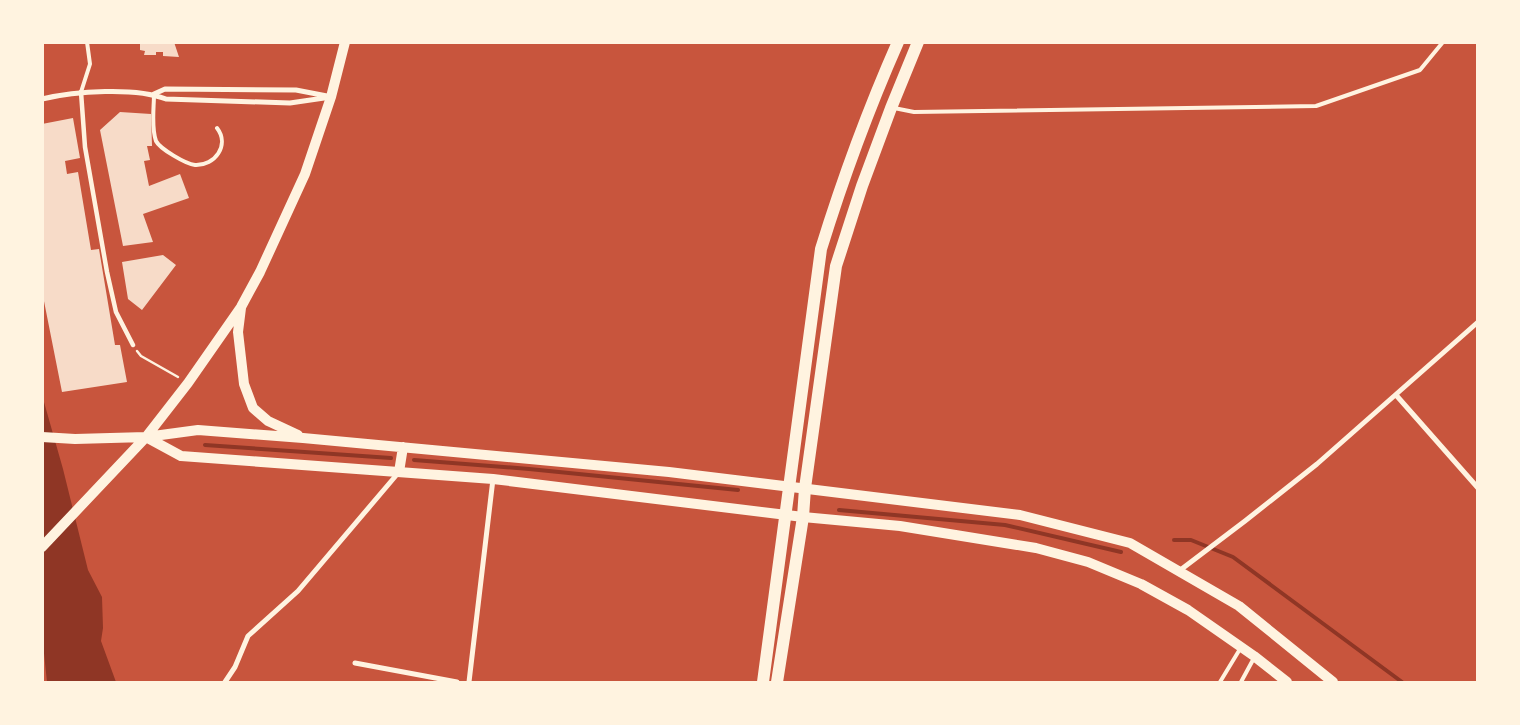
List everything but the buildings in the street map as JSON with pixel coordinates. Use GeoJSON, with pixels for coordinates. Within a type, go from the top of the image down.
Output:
{"type":"FeatureCollection","features":[{"type":"Feature","properties":{"kind":"main road"},"geometry":{"type":"LineString","coordinates":[[42,547],[146,437],[188,383],[241,307],[260,272],[305,174],[331,96],[345,42]]}},
{"type":"Feature","properties":{"kind":"main road"},"geometry":{"type":"LineString","coordinates":[[763,682],[821,249],[840,187],[873,100],[898,42]]}},
{"type":"Feature","properties":{"kind":"main road"},"geometry":{"type":"LineString","coordinates":[[777,682],[803,517],[805,488],[836,266],[862,186],[918,42]]}},
{"type":"Feature","properties":{"kind":"main road"},"geometry":{"type":"LineString","coordinates":[[241,307],[238,332],[244,384],[253,408],[268,421],[304,438]]}},
{"type":"Feature","properties":{"kind":"main road"},"geometry":{"type":"LineString","coordinates":[[42,437],[75,439],[146,437],[198,430],[304,438],[563,461],[790,486],[1020,516],[1130,543],[1239,606],[1333,682]]}},
{"type":"Feature","properties":{"kind":"main road"},"geometry":{"type":"LineString","coordinates":[[146,437],[181,456],[493,479],[803,517],[900,526],[1036,548],[1088,562],[1141,584],[1188,610],[1288,682]]}},
{"type":"Feature","properties":{"kind":"main road"},"geometry":{"type":"LineString","coordinates":[[399,472],[403,447]]}},
{"type":"Feature","properties":{"kind":"street"},"geometry":{"type":"LineString","coordinates":[[154,94],[165,89],[296,90],[331,96]]}},
{"type":"Feature","properties":{"kind":"street"},"geometry":{"type":"LineString","coordinates":[[81,92],[85,147],[107,272],[116,312],[133,345]]}},
{"type":"Feature","properties":{"kind":"street"},"geometry":{"type":"LineString","coordinates":[[42,99],[81,92],[154,94],[166,98],[290,103],[331,96]]}},
{"type":"Feature","properties":{"kind":"street"},"geometry":{"type":"LineString","coordinates":[[1178,571],[1317,464],[1478,322]]}},
{"type":"Feature","properties":{"kind":"street"},"geometry":{"type":"LineString","coordinates":[[1396,395],[1478,488]]}},
{"type":"Feature","properties":{"kind":"street"},"geometry":{"type":"LineString","coordinates":[[225,682],[235,667],[248,636],[298,591],[399,472]]}},
{"type":"Feature","properties":{"kind":"street"},"geometry":{"type":"LineString","coordinates":[[469,682],[493,479]]}},
{"type":"Feature","properties":{"kind":"street"},"geometry":{"type":"LineString","coordinates":[[355,663],[457,682]]}},
{"type":"Feature","properties":{"kind":"lane"},"geometry":{"type":"LineString","coordinates":[[81,92],[90,64],[88,42]]}},
{"type":"Feature","properties":{"kind":"lane"},"geometry":{"type":"LineString","coordinates":[[891,108],[914,112],[1316,106],[1420,70],[1443,42]]}},
{"type":"Feature","properties":{"kind":"lane"},"geometry":{"type":"LineString","coordinates":[[154,94],[154,131],[157,142],[165,152],[194,165],[208,162],[218,155],[223,143],[222,135],[217,128]]}},
{"type":"Feature","properties":{"kind":"lane"},"geometry":{"type":"LineString","coordinates":[[1220,682],[1241,647]]}},
{"type":"Feature","properties":{"kind":"lane"},"geometry":{"type":"LineString","coordinates":[[1241,682],[1254,656]]}},
{"type":"Feature","properties":{"kind":"path"},"geometry":{"type":"LineString","coordinates":[[141,356],[188,383]]}},
{"type":"Feature","properties":{"kind":"shaded area"},"geometry":{"type":"Polygon","coordinates":[[[42,395],[88,570],[102,597],[103,628],[101,641],[116,682],[47,682],[42,634],[42,395]]]}},
{"type":"Feature","properties":{"kind":"waterway"},"geometry":{"type":"LineString","coordinates":[[205,445],[391,458]]}},
{"type":"Feature","properties":{"kind":"waterway"},"geometry":{"type":"LineString","coordinates":[[414,460],[529,469],[738,490]]}},
{"type":"Feature","properties":{"kind":"waterway"},"geometry":{"type":"LineString","coordinates":[[839,510],[1005,525],[1121,552]]}},
{"type":"Feature","properties":{"kind":"waterway"},"geometry":{"type":"LineString","coordinates":[[1174,540],[1191,540],[1233,557],[1402,682]]}}]}
